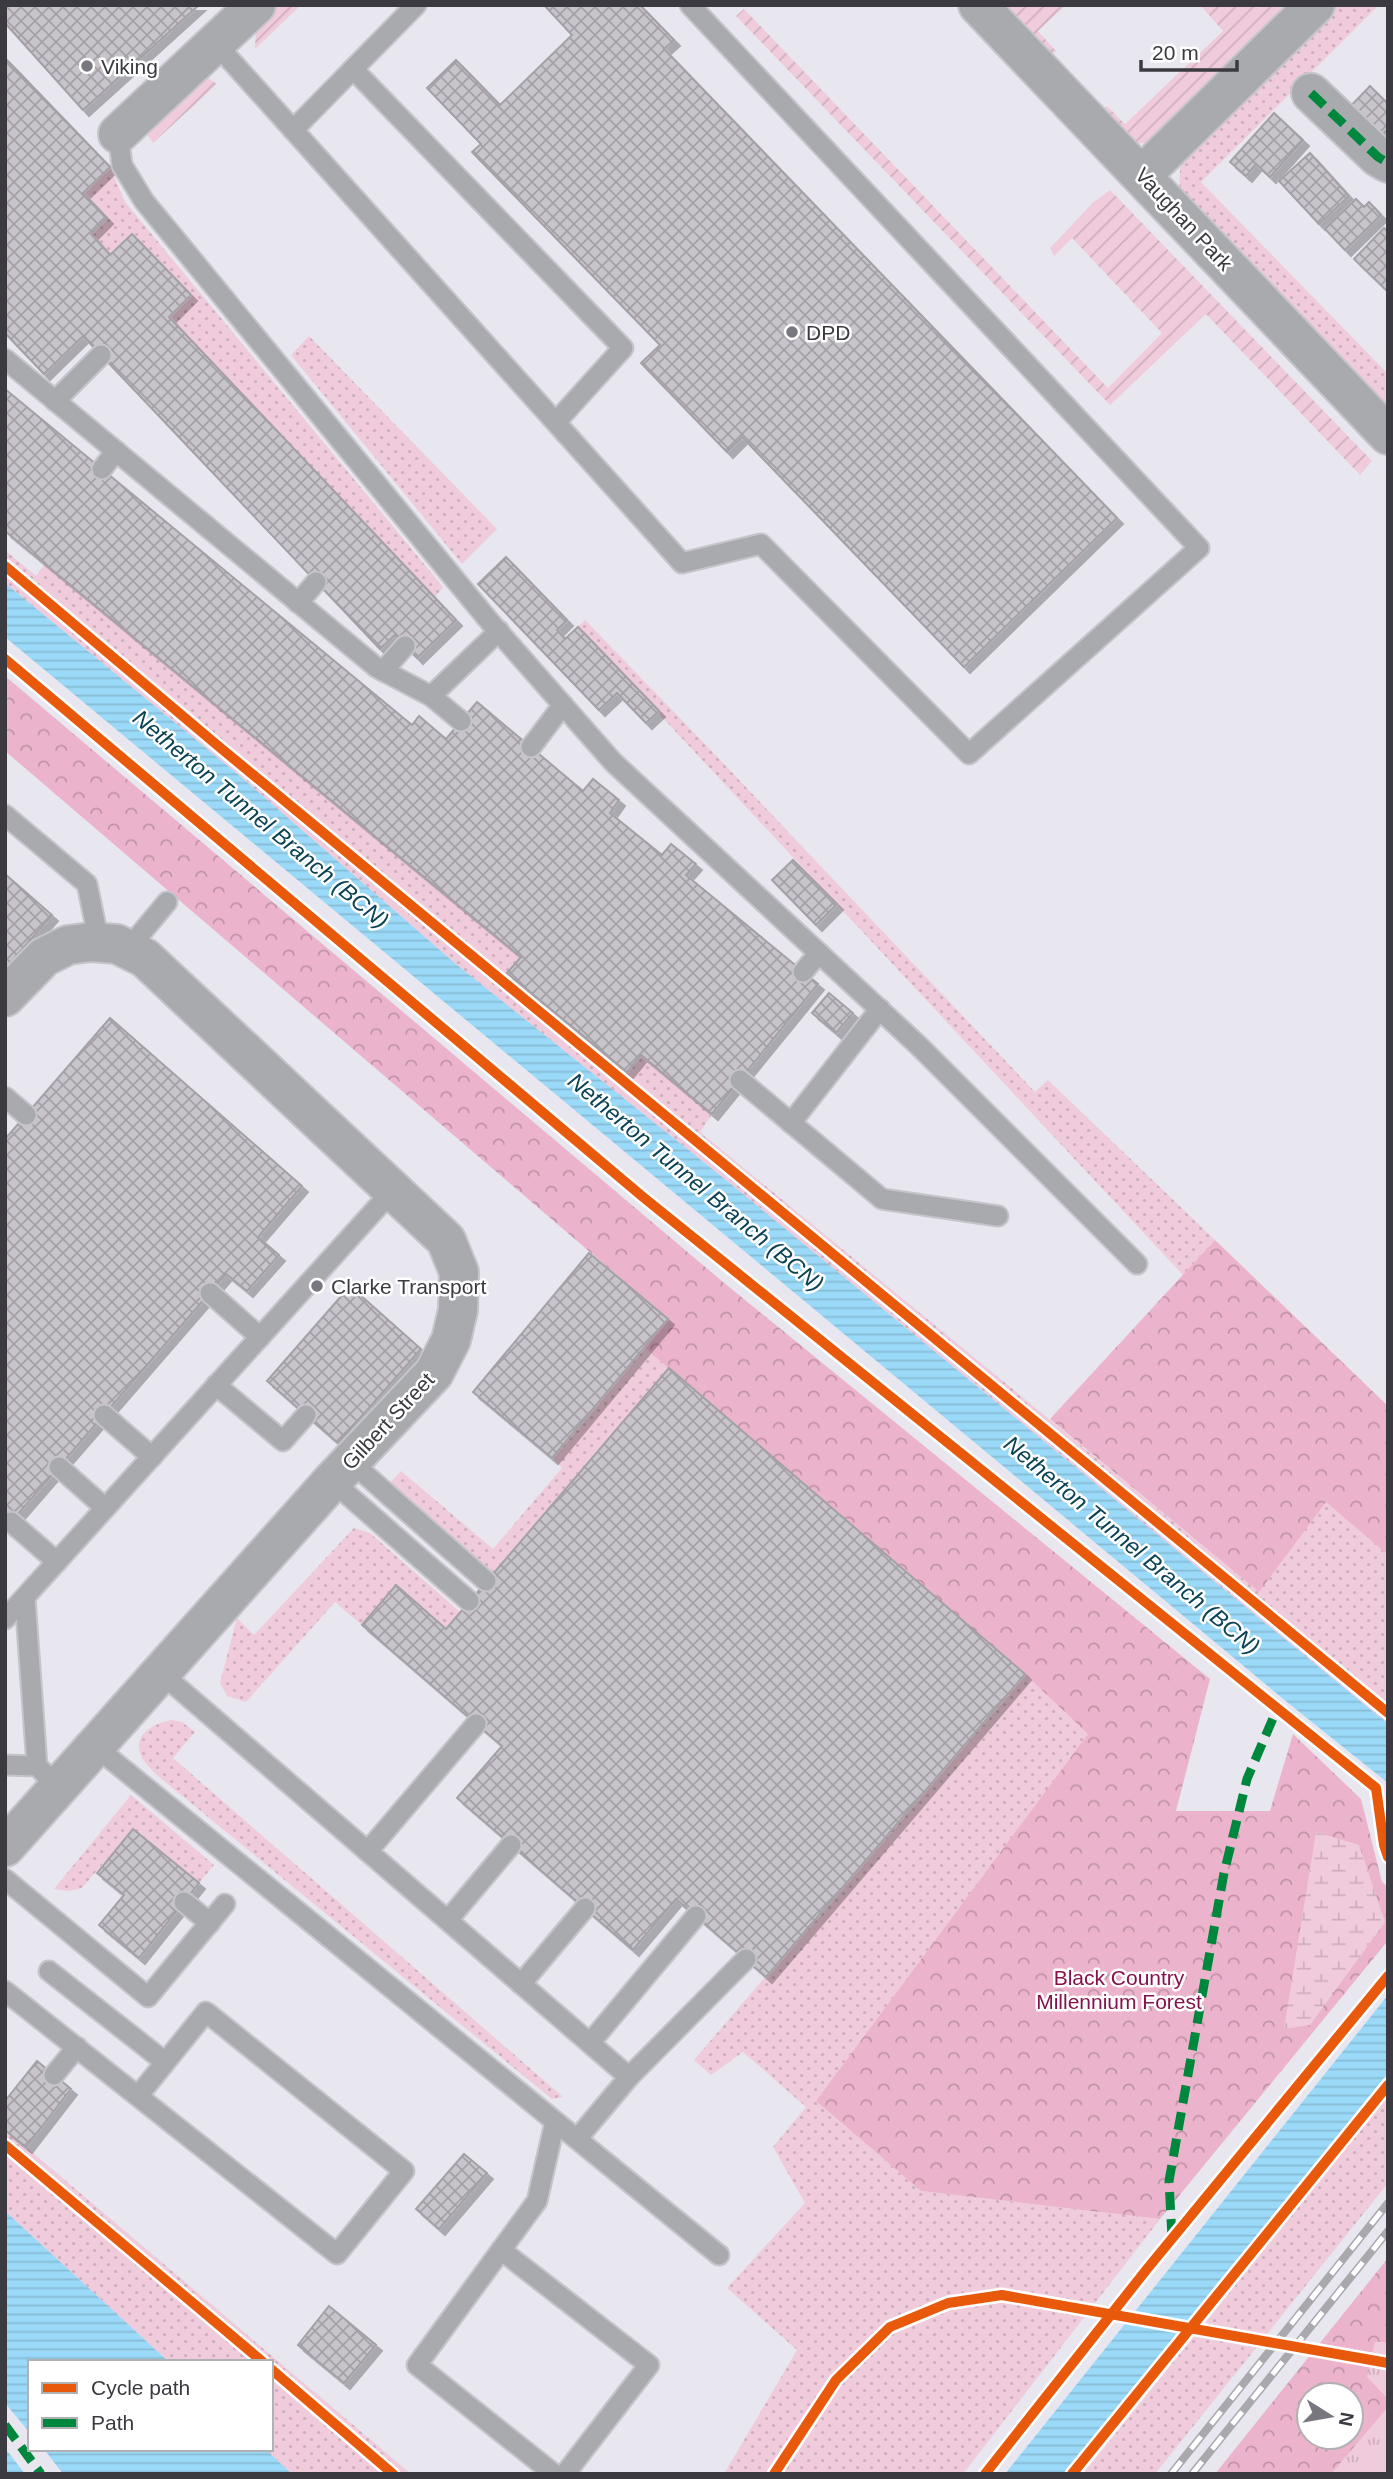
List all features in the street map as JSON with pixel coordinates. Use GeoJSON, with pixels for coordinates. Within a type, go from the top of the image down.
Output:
{"type":"FeatureCollection","features":[{"type":"Feature","properties":{"kind":"street"},"geometry":{"type":"LineString","coordinates":[[118,134],[256,5]]}},
{"type":"Feature","properties":{"kind":"street","name":"Vaughan Park"},"geometry":{"type":"LineString","coordinates":[[978,5],[1388,435]]}},
{"type":"Feature","properties":{"kind":"street"},"geometry":{"type":"LineString","coordinates":[[1142,175],[1315,5]]}},
{"type":"Feature","properties":{"kind":"street"},"geometry":{"type":"LineString","coordinates":[[1311,93],[1378,157],[1388,163]]}},
{"type":"Feature","properties":{"kind":"street"},"geometry":{"type":"LineString","coordinates":[[5,997],[44,957],[68,945],[113,946]]}},
{"type":"Feature","properties":{"kind":"street","name":"Gilbert Street"},"geometry":{"type":"LineString","coordinates":[[5,1847],[48,1777],[96,1746],[341,1471],[434,1373],[451,1340],[458,1310],[459,1272],[446,1240],[145,958],[113,946]]}},
{"type":"Feature","properties":{"kind":"lane"},"geometry":{"type":"LineString","coordinates":[[293,130],[416,5]]}},
{"type":"Feature","properties":{"kind":"lane"},"geometry":{"type":"LineString","coordinates":[[216,44],[682,563],[761,544],[969,754],[1199,548],[690,5]]}},
{"type":"Feature","properties":{"kind":"lane"},"geometry":{"type":"LineString","coordinates":[[353,69],[622,348],[556,422]]}},
{"type":"Feature","properties":{"kind":"lane"},"geometry":{"type":"LineString","coordinates":[[118,134],[122,164],[144,201],[499,631],[612,762],[919,1046],[1137,1264]]}},
{"type":"Feature","properties":{"kind":"lane"},"geometry":{"type":"LineString","coordinates":[[55,401],[101,355]]}},
{"type":"Feature","properties":{"kind":"lane"},"geometry":{"type":"LineString","coordinates":[[5,359],[383,671],[431,696],[461,721]]}},
{"type":"Feature","properties":{"kind":"lane"},"geometry":{"type":"LineString","coordinates":[[102,469],[116,451]]}},
{"type":"Feature","properties":{"kind":"lane"},"geometry":{"type":"LineString","coordinates":[[298,603],[316,582]]}},
{"type":"Feature","properties":{"kind":"lane"},"geometry":{"type":"LineString","coordinates":[[431,696],[499,631]]}},
{"type":"Feature","properties":{"kind":"lane"},"geometry":{"type":"LineString","coordinates":[[383,671],[405,646]]}},
{"type":"Feature","properties":{"kind":"lane"},"geometry":{"type":"LineString","coordinates":[[531,747],[563,705]]}},
{"type":"Feature","properties":{"kind":"lane"},"geometry":{"type":"LineString","coordinates":[[5,815],[87,884],[113,946],[167,902]]}},
{"type":"Feature","properties":{"kind":"lane"},"geometry":{"type":"LineString","coordinates":[[803,972],[819,953]]}},
{"type":"Feature","properties":{"kind":"lane"},"geometry":{"type":"LineString","coordinates":[[791,1123],[880,1009]]}},
{"type":"Feature","properties":{"kind":"lane"},"geometry":{"type":"LineString","coordinates":[[740,1080],[882,1199],[998,1216]]}},
{"type":"Feature","properties":{"kind":"lane"},"geometry":{"type":"LineString","coordinates":[[5,1097],[26,1115]]}},
{"type":"Feature","properties":{"kind":"lane"},"geometry":{"type":"LineString","coordinates":[[5,1619],[393,1190]]}},
{"type":"Feature","properties":{"kind":"lane"},"geometry":{"type":"LineString","coordinates":[[210,1293],[260,1337]]}},
{"type":"Feature","properties":{"kind":"lane"},"geometry":{"type":"LineString","coordinates":[[216,1385],[283,1441],[306,1415]]}},
{"type":"Feature","properties":{"kind":"lane"},"geometry":{"type":"LineString","coordinates":[[104,1415],[152,1457]]}},
{"type":"Feature","properties":{"kind":"lane"},"geometry":{"type":"LineString","coordinates":[[59,1466],[106,1508]]}},
{"type":"Feature","properties":{"kind":"lane"},"geometry":{"type":"LineString","coordinates":[[341,1471],[486,1581]]}},
{"type":"Feature","properties":{"kind":"lane"},"geometry":{"type":"LineString","coordinates":[[341,1471],[469,1601]]}},
{"type":"Feature","properties":{"kind":"lane"},"geometry":{"type":"LineString","coordinates":[[11,1522],[57,1562]]}},
{"type":"Feature","properties":{"kind":"lane"},"geometry":{"type":"LineString","coordinates":[[5,1765],[48,1777],[25,1598]]}},
{"type":"Feature","properties":{"kind":"lane"},"geometry":{"type":"LineString","coordinates":[[161,1673],[629,2077]]}},
{"type":"Feature","properties":{"kind":"lane"},"geometry":{"type":"LineString","coordinates":[[368,1852],[476,1724]]}},
{"type":"Feature","properties":{"kind":"lane"},"geometry":{"type":"LineString","coordinates":[[96,1746],[719,2255]]}},
{"type":"Feature","properties":{"kind":"lane"},"geometry":{"type":"LineString","coordinates":[[448,1920],[511,1845]]}},
{"type":"Feature","properties":{"kind":"lane"},"geometry":{"type":"LineString","coordinates":[[5,1879],[148,1997],[225,1904]]}},
{"type":"Feature","properties":{"kind":"lane"},"geometry":{"type":"LineString","coordinates":[[184,1902],[210,1923]]}},
{"type":"Feature","properties":{"kind":"lane"},"geometry":{"type":"LineString","coordinates":[[521,1984],[584,1908]]}},
{"type":"Feature","properties":{"kind":"lane"},"geometry":{"type":"LineString","coordinates":[[590,2043],[696,1916]]}},
{"type":"Feature","properties":{"kind":"lane"},"geometry":{"type":"LineString","coordinates":[[577,2139],[629,2077],[746,1959]]}},
{"type":"Feature","properties":{"kind":"lane"},"geometry":{"type":"LineString","coordinates":[[49,1970],[165,2062]]}},
{"type":"Feature","properties":{"kind":"lane"},"geometry":{"type":"LineString","coordinates":[[5,1991],[337,2254],[404,2171],[206,2012],[138,2096]]}},
{"type":"Feature","properties":{"kind":"lane"},"geometry":{"type":"LineString","coordinates":[[54,2075],[77,2048]]}},
{"type":"Feature","properties":{"kind":"lane"},"geometry":{"type":"LineString","coordinates":[[554,2474],[417,2365],[537,2201],[555,2122]]}},
{"type":"Feature","properties":{"kind":"lane"},"geometry":{"type":"LineString","coordinates":[[501,2250],[649,2365],[565,2474]]}},
{"type":"Feature","properties":{"kind":"green space"},"geometry":{"type":"Polygon","coordinates":[[[279,5],[301,5],[255,49],[256,27],[279,5]]]}},
{"type":"Feature","properties":{"kind":"green space"},"geometry":{"type":"Polygon","coordinates":[[[991,5],[1066,5],[1038,31],[1056,51],[1045,61],[991,5]]]}},
{"type":"Feature","properties":{"kind":"green space"},"geometry":{"type":"Polygon","coordinates":[[[1200,5],[1254,5],[1257,8],[1260,5],[1282,5],[1283,14],[1156,138],[1135,144],[1097,115],[1107,106],[1125,124],[1223,31],[1200,5]]]}},
{"type":"Feature","properties":{"kind":"green space"},"geometry":{"type":"Polygon","coordinates":[[[1334,5],[1379,5],[1201,182],[1388,374],[1388,414],[1181,196],[1180,169],[1190,145],[1334,5]]]}},
{"type":"Feature","properties":{"kind":"green space"},"geometry":{"type":"Polygon","coordinates":[[[744,9],[1108,388],[1162,333],[1072,238],[1054,256],[1050,248],[1094,202],[1110,190],[1372,461],[1360,475],[1206,314],[1110,405],[736,16],[744,9]]]}},
{"type":"Feature","properties":{"kind":"green space"},"geometry":{"type":"Polygon","coordinates":[[[203,75],[217,84],[153,143],[144,130],[203,75]]]}},
{"type":"Feature","properties":{"kind":"green space"},"geometry":{"type":"Polygon","coordinates":[[[110,167],[125,202],[443,587],[435,597],[169,317],[132,234],[110,255],[91,234],[83,193],[110,167]]]}},
{"type":"Feature","properties":{"kind":"green space"},"geometry":{"type":"Polygon","coordinates":[[[309,336],[497,529],[462,564],[291,355],[309,336]]]}},
{"type":"Feature","properties":{"kind":"green space"},"geometry":{"type":"Polygon","coordinates":[[[5,550],[36,576],[45,564],[521,957],[508,974],[627,1072],[641,1055],[712,1114],[700,1132],[1258,1591],[1326,1501],[1388,1555],[1388,1724],[721,1176],[457,965],[240,776],[5,583],[5,550]]]}},
{"type":"Feature","properties":{"kind":"green space"},"geometry":{"type":"Polygon","coordinates":[[[585,620],[1035,1092],[1048,1080],[1215,1240],[1183,1275],[578,627],[585,620]]]}},
{"type":"Feature","properties":{"kind":"green space","name":"Black Country Millennium Forest"},"geometry":{"type":"Polygon","coordinates":[[[5,676],[723,1282],[1210,1679],[1176,1811],[1270,1811],[1293,1734],[1361,1799],[1382,1882],[1388,1887],[1386,1943],[1160,2219],[921,2191],[816,2101],[1088,1734],[1025,1674],[644,1347],[667,1318],[5,751],[5,676]]]}},
{"type":"Feature","properties":{"kind":"green space"},"geometry":{"type":"Polygon","coordinates":[[[1215,1240],[1388,1406],[1388,1555],[1326,1502],[1259,1592],[1050,1419],[1215,1240]]]}},
{"type":"Feature","properties":{"kind":"green space"},"geometry":{"type":"Polygon","coordinates":[[[644,1347],[669,1368],[492,1574],[389,1484],[401,1471],[493,1549],[562,1468],[552,1458],[644,1347]]]}},
{"type":"Feature","properties":{"kind":"green space"},"geometry":{"type":"Polygon","coordinates":[[[354,1528],[370,1533],[460,1612],[446,1629],[396,1585],[362,1625],[335,1602],[246,1702],[227,1696],[220,1683],[237,1618],[254,1635],[354,1528]]]}},
{"type":"Feature","properties":{"kind":"green space"},"geometry":{"type":"Polygon","coordinates":[[[1025,1674],[1089,1734],[816,2101],[921,2191],[1160,2219],[963,2474],[724,2474],[797,2350],[727,2288],[805,2203],[773,2147],[806,2107],[743,2052],[711,2075],[694,2060],[1025,1674]]]}},
{"type":"Feature","properties":{"kind":"green space"},"geometry":{"type":"Polygon","coordinates":[[[172,1720],[182,1722],[195,1732],[173,1758],[563,2097],[552,2099],[158,1776],[141,1756],[140,1740],[153,1726],[172,1720]]]}},
{"type":"Feature","properties":{"kind":"green space"},"geometry":{"type":"Polygon","coordinates":[[[131,1795],[214,1865],[199,1883],[133,1829],[82,1888],[69,1891],[54,1889],[131,1795]]]}},
{"type":"Feature","properties":{"kind":"green space"},"geometry":{"type":"Polygon","coordinates":[[[1316,1832],[1359,1845],[1385,1922],[1310,2025],[1284,2029],[1316,1832]]]}},
{"type":"Feature","properties":{"kind":"green space"},"geometry":{"type":"Polygon","coordinates":[[[1388,2096],[1388,2183],[1155,2474],[1083,2474],[1388,2096]]]}},
{"type":"Feature","properties":{"kind":"green space"},"geometry":{"type":"Polygon","coordinates":[[[5,2130],[411,2474],[292,2474],[267,2451],[273,2451],[273,2360],[167,2360],[5,2211],[5,2130]]]}},
{"type":"Feature","properties":{"kind":"green space"},"geometry":{"type":"Polygon","coordinates":[[[1388,2258],[1388,2474],[1215,2474],[1388,2258]]]}},
{"type":"Feature","properties":{"kind":"green space"},"geometry":{"type":"Polygon","coordinates":[[[1375,2342],[1388,2342],[1388,2399],[1367,2377],[1375,2342]]]}},
{"type":"Feature","properties":{"kind":"green space"},"geometry":{"type":"Polygon","coordinates":[[[1388,2407],[1388,2474],[1331,2474],[1351,2451],[1365,2451],[1365,2434],[1388,2407]]]}},
{"type":"Feature","properties":{"kind":"water","name":"Netherton Tunnel Branch (BCN)"},"geometry":{"type":"Polygon","coordinates":[[[5,583],[240,776],[457,965],[721,1176],[1388,1724],[1388,1783],[5,637],[5,583]]]}},
{"type":"Feature","properties":{"kind":"water"},"geometry":{"type":"Polygon","coordinates":[[[1388,1995],[1388,2073],[1066,2474],[1005,2474],[1388,1995]]]}},
{"type":"Feature","properties":{"kind":"water"},"geometry":{"type":"Polygon","coordinates":[[[5,2211],[167,2360],[28,2360],[28,2431],[5,2403],[5,2211]]]}},
{"type":"Feature","properties":{"kind":"water"},"geometry":{"type":"Polygon","coordinates":[[[5,2448],[25,2474],[5,2474],[5,2448]]]}},
{"type":"Feature","properties":{"kind":"water"},"geometry":{"type":"Polygon","coordinates":[[[46,2451],[267,2451],[292,2474],[63,2474],[46,2451]]]}},
{"type":"Feature","properties":{"kind":"building","name":"Viking"},"geometry":{"type":"Polygon","coordinates":[[[5,5],[199,5],[83,110],[5,23],[5,5]]]}},
{"type":"Feature","properties":{"kind":"building","name":"DPD"},"geometry":{"type":"Polygon","coordinates":[[[544,5],[640,5],[674,40],[664,49],[1117,518],[964,667],[742,437],[727,452],[641,363],[660,345],[472,152],[481,144],[427,88],[456,60],[500,105],[572,35],[544,5]]]}},
{"type":"Feature","properties":{"kind":"building"},"geometry":{"type":"Polygon","coordinates":[[[5,58],[110,167],[83,193],[107,218],[91,234],[110,255],[132,234],[191,295],[169,317],[456,620],[417,658],[395,635],[380,649],[83,336],[44,374],[5,333],[5,58]]]}},
{"type":"Feature","properties":{"kind":"building"},"geometry":{"type":"Polygon","coordinates":[[[1370,86],[1388,104],[1388,129],[1376,141],[1346,111],[1370,86]]]}},
{"type":"Feature","properties":{"kind":"building"},"geometry":{"type":"Polygon","coordinates":[[[1274,113],[1303,140],[1270,177],[1256,164],[1246,176],[1230,162],[1274,113]]]}},
{"type":"Feature","properties":{"kind":"building"},"geometry":{"type":"Polygon","coordinates":[[[1310,153],[1349,196],[1319,224],[1279,181],[1310,153]]]}},
{"type":"Feature","properties":{"kind":"building"},"geometry":{"type":"Polygon","coordinates":[[[1356,199],[1364,207],[1369,202],[1381,215],[1345,250],[1325,229],[1356,199]]]}},
{"type":"Feature","properties":{"kind":"building"},"geometry":{"type":"Polygon","coordinates":[[[1384,228],[1388,232],[1388,292],[1354,259],[1384,228]]]}},
{"type":"Feature","properties":{"kind":"building"},"geometry":{"type":"Polygon","coordinates":[[[5,389],[412,725],[419,716],[446,739],[477,702],[583,791],[593,779],[619,800],[610,813],[662,855],[671,844],[696,864],[686,875],[818,984],[712,1114],[641,1055],[627,1072],[507,973],[521,957],[5,531],[5,389]]]}},
{"type":"Feature","properties":{"kind":"building"},"geometry":{"type":"Polygon","coordinates":[[[506,557],[567,620],[557,630],[565,639],[578,627],[659,711],[646,723],[617,693],[599,710],[478,584],[506,557]]]}},
{"type":"Feature","properties":{"kind":"building"},"geometry":{"type":"Polygon","coordinates":[[[793,860],[837,904],[816,925],[772,880],[793,860]]]}},
{"type":"Feature","properties":{"kind":"building"},"geometry":{"type":"Polygon","coordinates":[[[5,874],[52,915],[5,969],[5,874]]]}},
{"type":"Feature","properties":{"kind":"building"},"geometry":{"type":"Polygon","coordinates":[[[829,993],[853,1013],[836,1033],[812,1013],[829,993]]]}},
{"type":"Feature","properties":{"kind":"building"},"geometry":{"type":"Polygon","coordinates":[[[110,1018],[302,1186],[258,1237],[279,1255],[247,1291],[226,1274],[5,1529],[5,1139],[110,1018]]]}},
{"type":"Feature","properties":{"kind":"building"},"geometry":{"type":"Polygon","coordinates":[[[589,1253],[668,1319],[552,1458],[473,1392],[589,1253]]]}},
{"type":"Feature","properties":{"kind":"building"},"geometry":{"type":"Polygon","coordinates":[[[350,1286],[421,1349],[338,1443],[267,1381],[350,1286]]]}},
{"type":"Feature","properties":{"kind":"building"},"geometry":{"type":"Polygon","coordinates":[[[669,1368],[1025,1674],[766,1977],[676,1899],[633,1950],[457,1798],[502,1746],[362,1625],[396,1585],[446,1629],[669,1368]]]}},
{"type":"Feature","properties":{"kind":"building"},"geometry":{"type":"Polygon","coordinates":[[[133,1829],[199,1883],[139,1958],[99,1925],[124,1895],[97,1873],[133,1829]]]}},
{"type":"Feature","properties":{"kind":"building"},"geometry":{"type":"Polygon","coordinates":[[[37,2061],[71,2089],[26,2147],[5,2130],[5,2101],[37,2061]]]}},
{"type":"Feature","properties":{"kind":"building"},"geometry":{"type":"Polygon","coordinates":[[[464,2154],[487,2173],[439,2229],[416,2209],[464,2154]]]}},
{"type":"Feature","properties":{"kind":"building"},"geometry":{"type":"Polygon","coordinates":[[[329,2306],[376,2345],[344,2383],[298,2345],[329,2306]]]}},
{"type":"Feature","properties":{"kind":"railway"},"geometry":{"type":"LineString","coordinates":[[1171,2474],[1388,2203]]}},
{"type":"Feature","properties":{"kind":"railway"},"geometry":{"type":"LineString","coordinates":[[1192,2474],[1388,2231]]}},
{"type":"Feature","properties":{"kind":"marked path"},"geometry":{"type":"LineString","coordinates":[[1311,93],[1378,157],[1388,163]]}},
{"type":"Feature","properties":{"kind":"marked path"},"geometry":{"type":"LineString","coordinates":[[1172,2237],[1169,2181],[1224,1873],[1247,1779],[1277,1709]]}},
{"type":"Feature","properties":{"kind":"marked path"},"geometry":{"type":"LineString","coordinates":[[5,2425],[41,2474]]}},
{"type":"Feature","properties":{"kind":"cycle path"},"geometry":{"type":"LineString","coordinates":[[5,566],[217,745],[1388,1713]]}},
{"type":"Feature","properties":{"kind":"cycle path"},"geometry":{"type":"LineString","coordinates":[[5,659],[643,1197],[1376,1788],[1388,1857]]}},
{"type":"Feature","properties":{"kind":"cycle path"},"geometry":{"type":"LineString","coordinates":[[985,2474],[1147,2269],[1388,1976]]}},
{"type":"Feature","properties":{"kind":"cycle path"},"geometry":{"type":"LineString","coordinates":[[1072,2474],[1388,2085]]}},
{"type":"Feature","properties":{"kind":"cycle path"},"geometry":{"type":"LineString","coordinates":[[5,2145],[261,2360]]}},
{"type":"Feature","properties":{"kind":"cycle path"},"geometry":{"type":"LineString","coordinates":[[774,2474],[836,2380],[890,2327],[948,2303],[1002,2295],[1388,2363]]}},
{"type":"Feature","properties":{"kind":"cycle path"},"geometry":{"type":"LineString","coordinates":[[273,2371],[393,2474]]}},
{"type":"Feature","properties":{"kind":"place","name":"Viking"},"geometry":{"type":"Point","coordinates":[87,66]}},
{"type":"Feature","properties":{"kind":"place","name":"DPD"},"geometry":{"type":"Point","coordinates":[792,332]}},
{"type":"Feature","properties":{"kind":"place","name":"Clarke Transport"},"geometry":{"type":"Point","coordinates":[317,1286]}}]}
